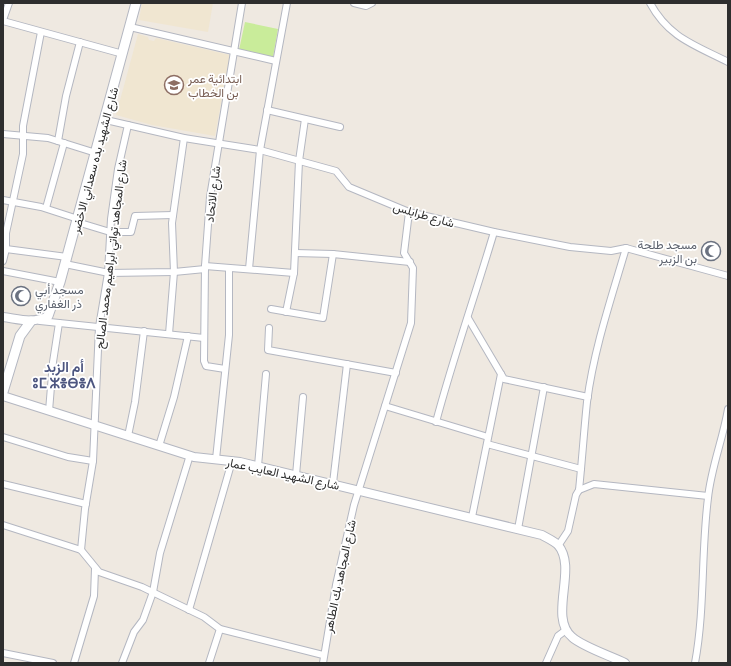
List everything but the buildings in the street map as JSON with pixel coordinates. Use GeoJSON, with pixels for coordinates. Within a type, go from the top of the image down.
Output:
{"type":"FeatureCollection","features":[{"type":"Feature","properties":{"kind":"main road","name":"شارع الشهيد بده سعداني الاخضر"},"geometry":{"type":"LineString","coordinates":[[3,392],[20,336],[40,319],[60,282],[106,120],[136,3]]}},
{"type":"Feature","properties":{"kind":"street"},"geometry":{"type":"LineString","coordinates":[[9,3],[3,20],[123,54]]}},
{"type":"Feature","properties":{"kind":"street","name":"شارع الاتحاد"},"geometry":{"type":"LineString","coordinates":[[226,369],[204,364],[205,268],[210,197],[242,3]]}},
{"type":"Feature","properties":{"kind":"street"},"geometry":{"type":"LineString","coordinates":[[249,269],[260,150],[287,3]]}},
{"type":"Feature","properties":{"kind":"street"},"geometry":{"type":"LineString","coordinates":[[354,3],[366,6],[372,3]]}},
{"type":"Feature","properties":{"kind":"street"},"geometry":{"type":"LineString","coordinates":[[650,3],[664,23],[675,34],[728,62]]}},
{"type":"Feature","properties":{"kind":"street"},"geometry":{"type":"LineString","coordinates":[[130,27],[276,61]]}},
{"type":"Feature","properties":{"kind":"street"},"geometry":{"type":"LineString","coordinates":[[3,261],[6,249],[6,233],[23,154],[22,126],[41,32]]}},
{"type":"Feature","properties":{"kind":"street"},"geometry":{"type":"LineString","coordinates":[[46,208],[61,142],[66,96],[80,42]]}},
{"type":"Feature","properties":{"kind":"street"},"geometry":{"type":"LineString","coordinates":[[267,110],[340,127]]}},
{"type":"Feature","properties":{"kind":"street"},"geometry":{"type":"LineString","coordinates":[[286,312],[294,273],[299,161],[305,119]]}},
{"type":"Feature","properties":{"kind":"street","name":"شارع طرابلس"},"geometry":{"type":"LineString","coordinates":[[106,120],[184,138],[260,150],[336,171],[349,187],[409,212],[494,232],[570,247],[610,251],[626,248],[728,276]]}},
{"type":"Feature","properties":{"kind":"street","name":"شارع المجاهد تواتي ابراهيم محمد الصالح"},"geometry":{"type":"LineString","coordinates":[[81,550],[93,461],[99,327],[108,273],[110,232],[118,169],[128,125]]}},
{"type":"Feature","properties":{"kind":"street"},"geometry":{"type":"LineString","coordinates":[[3,134],[48,138],[96,153]]}},
{"type":"Feature","properties":{"kind":"street"},"geometry":{"type":"LineString","coordinates":[[169,334],[174,272],[172,251],[173,215],[184,138]]}},
{"type":"Feature","properties":{"kind":"street"},"geometry":{"type":"LineString","coordinates":[[3,200],[46,208],[77,221],[110,232],[131,232],[134,217],[137,215],[173,215]]}},
{"type":"Feature","properties":{"kind":"street","name":"شارع المجاهد بك الطاهر"},"geometry":{"type":"LineString","coordinates":[[323,663],[323,655],[336,585],[359,489],[411,323],[414,268],[404,253],[409,212]]}},
{"type":"Feature","properties":{"kind":"street"},"geometry":{"type":"LineString","coordinates":[[436,422],[454,355],[468,318],[494,232]]}},
{"type":"Feature","properties":{"kind":"street"},"geometry":{"type":"LineString","coordinates":[[625,663],[572,637],[566,630],[562,615],[565,562],[558,546],[568,531],[576,495],[579,490],[588,397],[602,330],[626,248]]}},
{"type":"Feature","properties":{"kind":"street"},"geometry":{"type":"LineString","coordinates":[[6,249],[66,261],[108,273],[174,272],[205,268],[249,269],[294,273]]}},
{"type":"Feature","properties":{"kind":"street"},"geometry":{"type":"LineString","coordinates":[[295,253],[333,254],[410,262]]}},
{"type":"Feature","properties":{"kind":"street"},"geometry":{"type":"LineString","coordinates":[[271,309],[320,319],[324,317],[333,254]]}},
{"type":"Feature","properties":{"kind":"street"},"geometry":{"type":"LineString","coordinates":[[216,459],[229,335],[229,268]]}},
{"type":"Feature","properties":{"kind":"street"},"geometry":{"type":"LineString","coordinates":[[3,271],[60,282]]}},
{"type":"Feature","properties":{"kind":"street"},"geometry":{"type":"LineString","coordinates":[[3,317],[40,319],[59,324],[144,331],[204,338]]}},
{"type":"Feature","properties":{"kind":"street"},"geometry":{"type":"LineString","coordinates":[[468,318],[504,379],[588,397]]}},
{"type":"Feature","properties":{"kind":"street"},"geometry":{"type":"LineString","coordinates":[[49,411],[53,362],[59,324]]}},
{"type":"Feature","properties":{"kind":"street"},"geometry":{"type":"LineString","coordinates":[[269,328],[268,350],[396,373]]}},
{"type":"Feature","properties":{"kind":"street"},"geometry":{"type":"LineString","coordinates":[[128,436],[135,402],[144,331]]}},
{"type":"Feature","properties":{"kind":"street"},"geometry":{"type":"LineString","coordinates":[[159,446],[174,397],[188,336]]}},
{"type":"Feature","properties":{"kind":"street"},"geometry":{"type":"LineString","coordinates":[[333,483],[347,364]]}},
{"type":"Feature","properties":{"kind":"street"},"geometry":{"type":"LineString","coordinates":[[258,466],[266,374]]}},
{"type":"Feature","properties":{"kind":"street"},"geometry":{"type":"LineString","coordinates":[[472,517],[501,374]]}},
{"type":"Feature","properties":{"kind":"street"},"geometry":{"type":"LineString","coordinates":[[518,529],[544,387]]}},
{"type":"Feature","properties":{"kind":"street","name":"شارع الشهيد العايب عمار"},"geometry":{"type":"LineString","coordinates":[[3,396],[190,455],[258,466],[359,489],[542,535],[558,546]]}},
{"type":"Feature","properties":{"kind":"street"},"geometry":{"type":"LineString","coordinates":[[296,475],[303,397]]}},
{"type":"Feature","properties":{"kind":"street"},"geometry":{"type":"LineString","coordinates":[[385,406],[488,437]]}},
{"type":"Feature","properties":{"kind":"street"},"geometry":{"type":"LineString","coordinates":[[695,663],[700,613],[703,543],[708,496],[727,426],[728,409]]}},
{"type":"Feature","properties":{"kind":"street"},"geometry":{"type":"LineString","coordinates":[[3,437],[68,457],[93,461]]}},
{"type":"Feature","properties":{"kind":"street"},"geometry":{"type":"LineString","coordinates":[[487,444],[581,469]]}},
{"type":"Feature","properties":{"kind":"street"},"geometry":{"type":"LineString","coordinates":[[122,663],[134,632],[143,620],[154,592],[160,554],[190,455]]}},
{"type":"Feature","properties":{"kind":"street"},"geometry":{"type":"LineString","coordinates":[[189,610],[232,461]]}},
{"type":"Feature","properties":{"kind":"street"},"geometry":{"type":"LineString","coordinates":[[3,484],[86,504]]}},
{"type":"Feature","properties":{"kind":"street"},"geometry":{"type":"LineString","coordinates":[[579,490],[594,484],[708,496]]}},
{"type":"Feature","properties":{"kind":"street"},"geometry":{"type":"LineString","coordinates":[[3,525],[81,550],[99,572],[154,592],[204,617],[220,629],[323,655]]}},
{"type":"Feature","properties":{"kind":"street"},"geometry":{"type":"LineString","coordinates":[[74,663],[94,596],[95,569]]}},
{"type":"Feature","properties":{"kind":"street"},"geometry":{"type":"LineString","coordinates":[[209,663],[220,629]]}},
{"type":"Feature","properties":{"kind":"street"},"geometry":{"type":"LineString","coordinates":[[546,663],[558,636],[566,630]]}},
{"type":"Feature","properties":{"kind":"street"},"geometry":{"type":"LineString","coordinates":[[3,653],[53,663]]}},
{"type":"Feature","properties":{"kind":"shaded area"},"geometry":{"type":"Polygon","coordinates":[[[142,3],[213,3],[208,32],[139,20],[142,3]]]}},
{"type":"Feature","properties":{"kind":"shaded area","name":"ابتدائية عمر بن الخطاب"},"geometry":{"type":"Polygon","coordinates":[[[138,34],[148,37],[149,40],[154,41],[156,38],[230,55],[215,136],[152,125],[116,115],[138,34]]]}},
{"type":"Feature","properties":{"kind":"green space"},"geometry":{"type":"Polygon","coordinates":[[[245,22],[278,29],[273,57],[239,50],[245,22]]]}},
{"type":"Feature","properties":{"kind":"place","name":"ابتدائية عمر بن الخطاب"},"geometry":{"type":"Point","coordinates":[174,85]}},
{"type":"Feature","properties":{"kind":"place","name":"مسجد طلحة بن الزبير"},"geometry":{"type":"Point","coordinates":[711,251]}},
{"type":"Feature","properties":{"kind":"place","name":"مسجد أبي ذر الغفاري"},"geometry":{"type":"Point","coordinates":[21,296]}},
{"type":"Feature","properties":{"kind":"district","name":"أم الزبد ⵓⵎ ⵣⴻⴱⴻⴷ"},"geometry":{"type":"Point","coordinates":[64,374]}}]}
